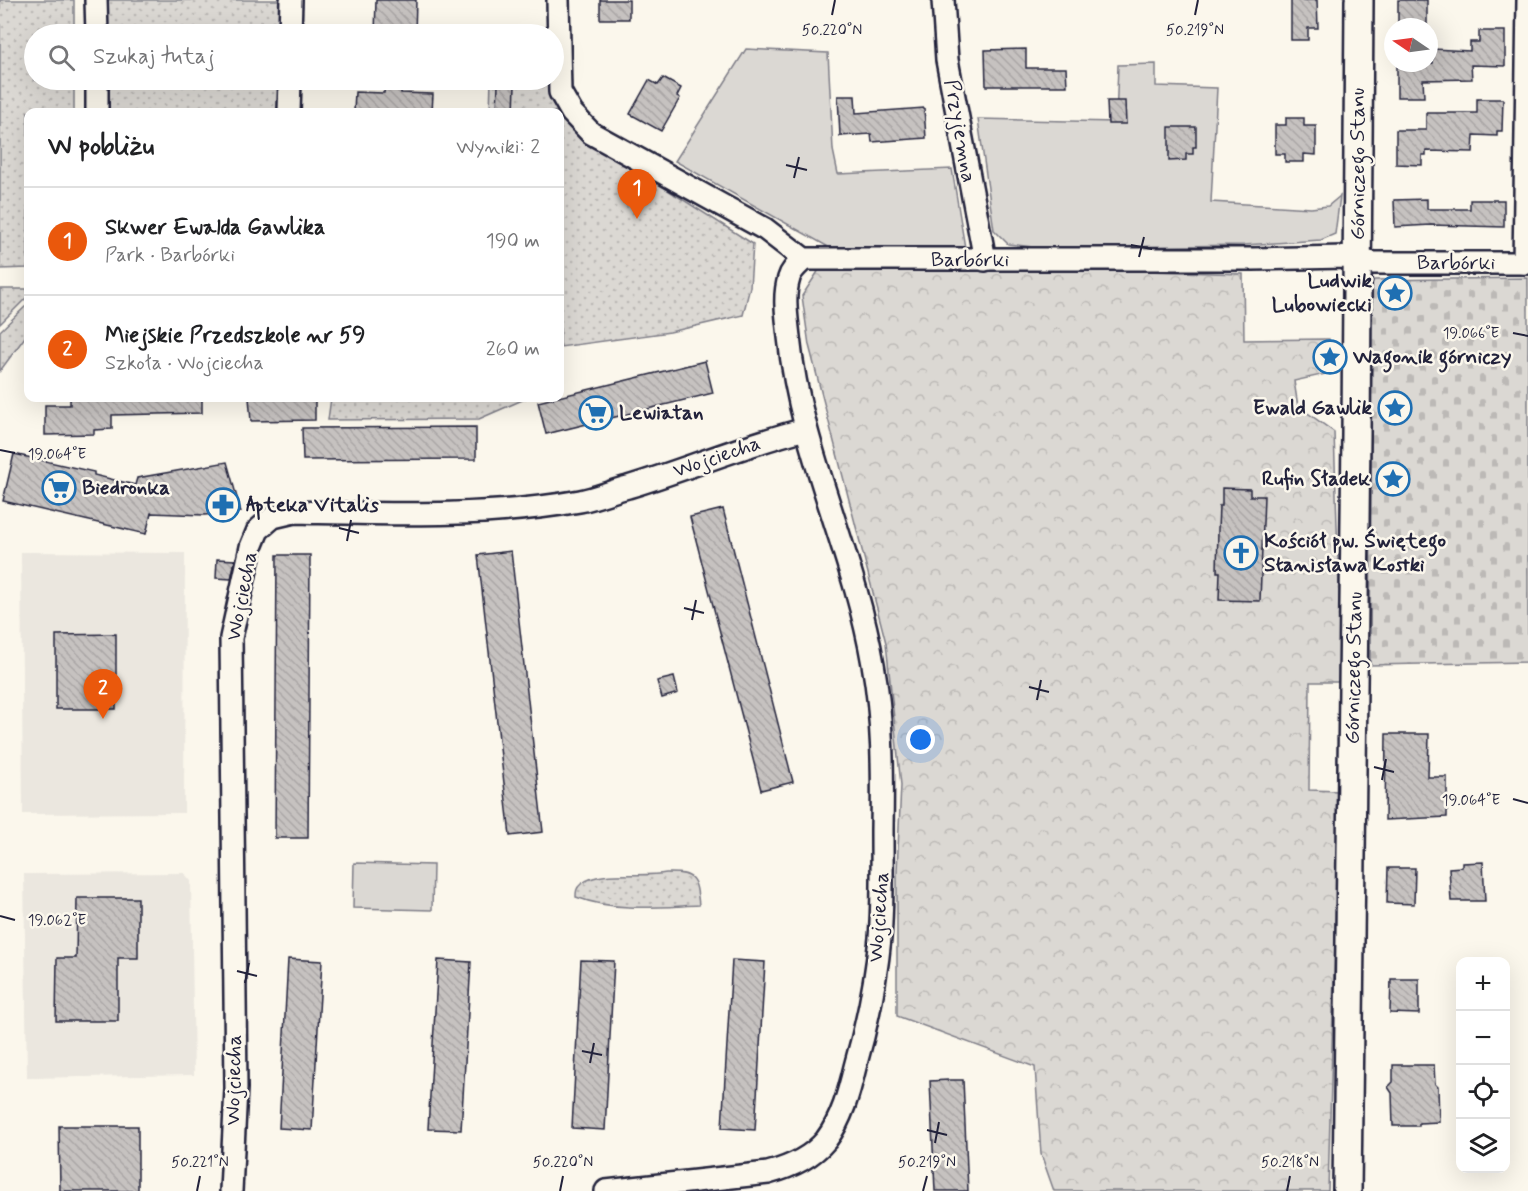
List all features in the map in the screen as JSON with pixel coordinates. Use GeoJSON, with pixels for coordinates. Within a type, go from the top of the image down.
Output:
{"type":"FeatureCollection","features":[{"type":"Feature","properties":{"kind":"street"},"geometry":{"type":"LineString","coordinates":[[96,0],[97,24]]}},
{"type":"Feature","properties":{"kind":"street"},"geometry":{"type":"LineString","coordinates":[[290,24],[291,0]]}},
{"type":"Feature","properties":{"kind":"street"},"geometry":{"type":"LineString","coordinates":[[558,0],[559,24]]}},
{"type":"Feature","properties":{"kind":"street","name":"Przyjemna"},"geometry":{"type":"LineString","coordinates":[[943,0],[947,60],[985,260]]}},
{"type":"Feature","properties":{"kind":"street","name":"Górniczego Stanu"},"geometry":{"type":"LineString","coordinates":[[1347,1191],[1359,0]]}},
{"type":"Feature","properties":{"kind":"street"},"geometry":{"type":"LineString","coordinates":[[1526,263],[1528,0]]}},
{"type":"Feature","properties":{"kind":"street"},"geometry":{"type":"LineString","coordinates":[[97,90],[97,108]]}},
{"type":"Feature","properties":{"kind":"street"},"geometry":{"type":"LineString","coordinates":[[289,108],[290,90]]}},
{"type":"Feature","properties":{"kind":"street"},"geometry":{"type":"LineString","coordinates":[[560,90],[572,113],[591,133],[765,229],[804,259]]}},
{"type":"Feature","properties":{"kind":"street","name":"Barbórki"},"geometry":{"type":"LineString","coordinates":[[804,259],[1345,257],[1374,263],[1526,263]]}},
{"type":"Feature","properties":{"kind":"street","name":"Wojciecha"},"geometry":{"type":"LineString","coordinates":[[606,1191],[768,1173],[802,1161],[817,1150],[836,1124],[849,1091],[862,1042],[880,935],[883,780],[880,709],[864,618],[806,429],[793,367],[786,300],[788,280],[804,259]]}},
{"type":"Feature","properties":{"kind":"street","name":"Wojciecha"},"geometry":{"type":"LineString","coordinates":[[231,1191],[236,1076],[231,638],[249,556],[258,530],[273,517],[294,512],[435,515],[519,509],[582,500],[644,482],[774,437],[806,429]]}},
{"type":"Feature","properties":{"kind":"shaded area"},"geometry":{"type":"Polygon","coordinates":[[[21,552],[185,553],[184,813],[23,814],[21,552]]]}},
{"type":"Feature","properties":{"kind":"shaded area"},"geometry":{"type":"Polygon","coordinates":[[[184,873],[191,881],[194,1075],[27,1078],[24,874],[184,873]]]}},
{"type":"Feature","properties":{"kind":"green space"},"geometry":{"type":"Polygon","coordinates":[[[0,0],[74,0],[74,24],[24,24],[24,90],[74,90],[74,108],[24,108],[24,268],[0,269],[0,0]]]}},
{"type":"Feature","properties":{"kind":"green space"},"geometry":{"type":"Polygon","coordinates":[[[105,0],[287,0],[286,24],[105,24],[105,0]]]}},
{"type":"Feature","properties":{"kind":"green space"},"geometry":{"type":"Polygon","coordinates":[[[746,49],[828,53],[833,150],[838,174],[952,169],[965,248],[832,249],[675,161],[746,49]]]}},
{"type":"Feature","properties":{"kind":"green space"},"geometry":{"type":"Polygon","coordinates":[[[1156,64],[1156,86],[1217,88],[1211,202],[1311,208],[1328,206],[1340,196],[1335,234],[1321,240],[1244,245],[1041,248],[1008,244],[994,230],[978,119],[1116,122],[1118,65],[1156,64]]]}},
{"type":"Feature","properties":{"kind":"green space"},"geometry":{"type":"Polygon","coordinates":[[[105,90],[284,90],[284,108],[105,108],[105,90]]]}},
{"type":"Feature","properties":{"kind":"green space"},"geometry":{"type":"Polygon","coordinates":[[[491,90],[560,90],[595,144],[753,244],[750,287],[743,315],[670,332],[564,346],[564,108],[490,108],[491,90]]]}},
{"type":"Feature","properties":{"kind":"green space"},"geometry":{"type":"Polygon","coordinates":[[[981,266],[1243,274],[1244,340],[1329,339],[1330,373],[1294,381],[1298,406],[1334,432],[1342,682],[1310,682],[1309,790],[1339,791],[1328,1191],[1054,1191],[1041,1154],[1035,1067],[897,1016],[897,871],[901,785],[886,643],[809,345],[802,296],[819,270],[981,266]]]}},
{"type":"Feature","properties":{"kind":"green space"},"geometry":{"type":"Polygon","coordinates":[[[1528,278],[1528,662],[1370,665],[1372,284],[1374,280],[1528,278]]]}},
{"type":"Feature","properties":{"kind":"green space"},"geometry":{"type":"Polygon","coordinates":[[[0,289],[24,289],[24,300],[0,324],[0,289]]]}},
{"type":"Feature","properties":{"kind":"green space"},"geometry":{"type":"Polygon","coordinates":[[[24,308],[24,338],[0,371],[0,331],[24,308]]]}},
{"type":"Feature","properties":{"kind":"green space"},"geometry":{"type":"Polygon","coordinates":[[[330,402],[518,402],[479,419],[328,420],[330,402]]]}},
{"type":"Feature","properties":{"kind":"green space"},"geometry":{"type":"Polygon","coordinates":[[[354,863],[433,865],[432,910],[353,908],[354,863]]]}},
{"type":"Feature","properties":{"kind":"green space"},"geometry":{"type":"Polygon","coordinates":[[[683,874],[692,878],[697,888],[699,905],[621,907],[576,897],[577,889],[589,879],[610,875],[683,874]]]}},
{"type":"Feature","properties":{"kind":"building"},"geometry":{"type":"Polygon","coordinates":[[[376,0],[416,0],[415,24],[375,24],[376,0]]]}},
{"type":"Feature","properties":{"kind":"building"},"geometry":{"type":"Polygon","coordinates":[[[600,0],[629,0],[629,19],[600,19],[600,0]]]}},
{"type":"Feature","properties":{"kind":"building"},"geometry":{"type":"Polygon","coordinates":[[[1291,0],[1317,0],[1318,28],[1308,28],[1308,40],[1291,40],[1291,0]]]}},
{"type":"Feature","properties":{"kind":"building"},"geometry":{"type":"Polygon","coordinates":[[[1398,0],[1427,0],[1427,18],[1398,18],[1398,0]]]}},
{"type":"Feature","properties":{"kind":"building"},"geometry":{"type":"Polygon","coordinates":[[[1479,31],[1505,31],[1505,66],[1471,65],[1472,79],[1423,80],[1424,97],[1397,97],[1397,72],[1438,72],[1438,49],[1470,51],[1470,42],[1479,42],[1479,31]]]}},
{"type":"Feature","properties":{"kind":"building"},"geometry":{"type":"Polygon","coordinates":[[[1026,49],[1026,68],[1066,68],[1067,86],[986,86],[985,50],[1026,49]]]}},
{"type":"Feature","properties":{"kind":"building"},"geometry":{"type":"Polygon","coordinates":[[[663,78],[681,88],[677,96],[680,98],[661,131],[630,114],[649,80],[658,85],[663,78]]]}},
{"type":"Feature","properties":{"kind":"building"},"geometry":{"type":"Polygon","coordinates":[[[384,90],[401,90],[401,93],[433,94],[432,108],[354,108],[355,92],[384,93],[384,90]]]}},
{"type":"Feature","properties":{"kind":"building"},"geometry":{"type":"Polygon","coordinates":[[[498,90],[515,90],[514,108],[497,108],[498,90]]]}},
{"type":"Feature","properties":{"kind":"building"},"geometry":{"type":"Polygon","coordinates":[[[838,96],[855,96],[856,113],[924,108],[926,138],[872,142],[871,134],[840,136],[838,96]]]}},
{"type":"Feature","properties":{"kind":"building"},"geometry":{"type":"Polygon","coordinates":[[[1477,99],[1503,99],[1502,131],[1497,131],[1497,136],[1474,135],[1473,152],[1426,151],[1426,155],[1422,155],[1422,165],[1396,164],[1396,130],[1426,130],[1426,113],[1477,113],[1477,99]]]}},
{"type":"Feature","properties":{"kind":"building"},"geometry":{"type":"Polygon","coordinates":[[[1107,101],[1125,101],[1126,124],[1108,124],[1107,101]]]}},
{"type":"Feature","properties":{"kind":"building"},"geometry":{"type":"Polygon","coordinates":[[[1286,118],[1304,118],[1304,126],[1316,126],[1316,155],[1304,154],[1304,162],[1285,162],[1285,154],[1275,154],[1275,125],[1286,125],[1286,118]]]}},
{"type":"Feature","properties":{"kind":"building"},"geometry":{"type":"Polygon","coordinates":[[[1169,127],[1196,127],[1196,147],[1193,147],[1193,154],[1186,154],[1186,160],[1169,161],[1169,127]]]}},
{"type":"Feature","properties":{"kind":"building"},"geometry":{"type":"Polygon","coordinates":[[[1427,199],[1427,209],[1470,209],[1470,200],[1504,200],[1504,227],[1431,225],[1395,227],[1394,200],[1427,199]]]}},
{"type":"Feature","properties":{"kind":"building"},"geometry":{"type":"Polygon","coordinates":[[[705,361],[713,393],[546,434],[538,402],[564,402],[564,396],[705,361]]]}},
{"type":"Feature","properties":{"kind":"building"},"geometry":{"type":"Polygon","coordinates":[[[70,402],[202,402],[202,413],[112,415],[112,429],[94,430],[94,434],[45,435],[45,405],[70,405],[70,402]]]}},
{"type":"Feature","properties":{"kind":"building"},"geometry":{"type":"Polygon","coordinates":[[[249,402],[315,402],[315,420],[251,421],[249,402]]]}},
{"type":"Feature","properties":{"kind":"building"},"geometry":{"type":"Polygon","coordinates":[[[476,427],[476,459],[303,460],[302,428],[476,427]]]}},
{"type":"Feature","properties":{"kind":"building"},"geometry":{"type":"Polygon","coordinates":[[[14,454],[94,472],[94,475],[135,485],[137,478],[227,462],[241,512],[204,515],[151,513],[146,534],[3,501],[14,454]]]}},
{"type":"Feature","properties":{"kind":"building","name":"Kościół pw. Świętego Stanisława Kostki"},"geometry":{"type":"Polygon","coordinates":[[[1222,488],[1250,489],[1250,496],[1264,496],[1260,601],[1219,600],[1218,530],[1222,488]]]}},
{"type":"Feature","properties":{"kind":"building"},"geometry":{"type":"Polygon","coordinates":[[[723,509],[793,782],[761,790],[690,517],[723,509]]]}},
{"type":"Feature","properties":{"kind":"building"},"geometry":{"type":"Polygon","coordinates":[[[511,551],[543,832],[510,836],[478,555],[511,551]]]}},
{"type":"Feature","properties":{"kind":"building"},"geometry":{"type":"Polygon","coordinates":[[[277,555],[310,555],[308,838],[275,838],[277,555]]]}},
{"type":"Feature","properties":{"kind":"building"},"geometry":{"type":"Polygon","coordinates":[[[217,559],[235,560],[231,579],[216,578],[217,559]]]}},
{"type":"Feature","properties":{"kind":"building"},"geometry":{"type":"Polygon","coordinates":[[[116,634],[116,709],[56,709],[56,635],[116,634]]]}},
{"type":"Feature","properties":{"kind":"building"},"geometry":{"type":"Polygon","coordinates":[[[674,677],[678,693],[662,698],[657,681],[674,677]]]}},
{"type":"Feature","properties":{"kind":"building"},"geometry":{"type":"Polygon","coordinates":[[[1386,734],[1429,734],[1428,777],[1447,777],[1447,817],[1385,820],[1386,734]]]}},
{"type":"Feature","properties":{"kind":"building"},"geometry":{"type":"Polygon","coordinates":[[[1483,862],[1485,901],[1451,901],[1449,868],[1462,867],[1462,863],[1483,862]]]}},
{"type":"Feature","properties":{"kind":"building"},"geometry":{"type":"Polygon","coordinates":[[[1388,868],[1415,868],[1414,904],[1387,903],[1388,868]]]}},
{"type":"Feature","properties":{"kind":"building"},"geometry":{"type":"Polygon","coordinates":[[[77,898],[138,898],[138,958],[118,958],[118,1021],[56,1021],[57,958],[76,958],[77,898]]]}},
{"type":"Feature","properties":{"kind":"building"},"geometry":{"type":"Polygon","coordinates":[[[288,959],[322,961],[312,1130],[279,1128],[288,959]]]}},
{"type":"Feature","properties":{"kind":"building"},"geometry":{"type":"Polygon","coordinates":[[[438,960],[471,962],[461,1130],[428,1129],[438,960]]]}},
{"type":"Feature","properties":{"kind":"building"},"geometry":{"type":"Polygon","coordinates":[[[581,960],[614,961],[605,1130],[572,1128],[581,960]]]}},
{"type":"Feature","properties":{"kind":"building"},"geometry":{"type":"Polygon","coordinates":[[[732,960],[765,962],[755,1130],[722,1128],[732,960]]]}},
{"type":"Feature","properties":{"kind":"building"},"geometry":{"type":"Polygon","coordinates":[[[1391,979],[1419,979],[1419,1014],[1390,1013],[1391,979]]]}},
{"type":"Feature","properties":{"kind":"building"},"geometry":{"type":"Polygon","coordinates":[[[1393,1065],[1434,1065],[1435,1084],[1438,1087],[1439,1122],[1419,1123],[1419,1126],[1393,1126],[1392,1093],[1388,1087],[1393,1082],[1393,1065]]]}},
{"type":"Feature","properties":{"kind":"building"},"geometry":{"type":"Polygon","coordinates":[[[963,1080],[968,1191],[935,1191],[930,1081],[963,1080]]]}},
{"type":"Feature","properties":{"kind":"building"},"geometry":{"type":"Polygon","coordinates":[[[59,1126],[138,1126],[138,1191],[60,1191],[59,1126]]]}},
{"type":"Feature","properties":{"kind":"place","name":"Skwer Ewalda Gawlika"},"geometry":{"type":"Point","coordinates":[637,219]}},
{"type":"Feature","properties":{"kind":"place","name":"Ludwik Lubowiecki"},"geometry":{"type":"Point","coordinates":[1395,293]}},
{"type":"Feature","properties":{"kind":"place","name":"Wagonik górniczy"},"geometry":{"type":"Point","coordinates":[1330,357]}},
{"type":"Feature","properties":{"kind":"place","name":"Ewald Gawlik"},"geometry":{"type":"Point","coordinates":[1395,408]}},
{"type":"Feature","properties":{"kind":"place","name":"Lewiatan"},"geometry":{"type":"Point","coordinates":[596,413]}},
{"type":"Feature","properties":{"kind":"place","name":"Rufin Sładek"},"geometry":{"type":"Point","coordinates":[1393,479]}},
{"type":"Feature","properties":{"kind":"place","name":"Biedronka"},"geometry":{"type":"Point","coordinates":[59,488]}},
{"type":"Feature","properties":{"kind":"place","name":"Apteka Vitalis"},"geometry":{"type":"Point","coordinates":[223,505]}},
{"type":"Feature","properties":{"kind":"place","name":"Kościół pw. Świętego Stanisława Kostki"},"geometry":{"type":"Point","coordinates":[1241,553]}},
{"type":"Feature","properties":{"kind":"place","name":"Miejskie Przedszkole nr 59"},"geometry":{"type":"Point","coordinates":[103,719]}}]}
